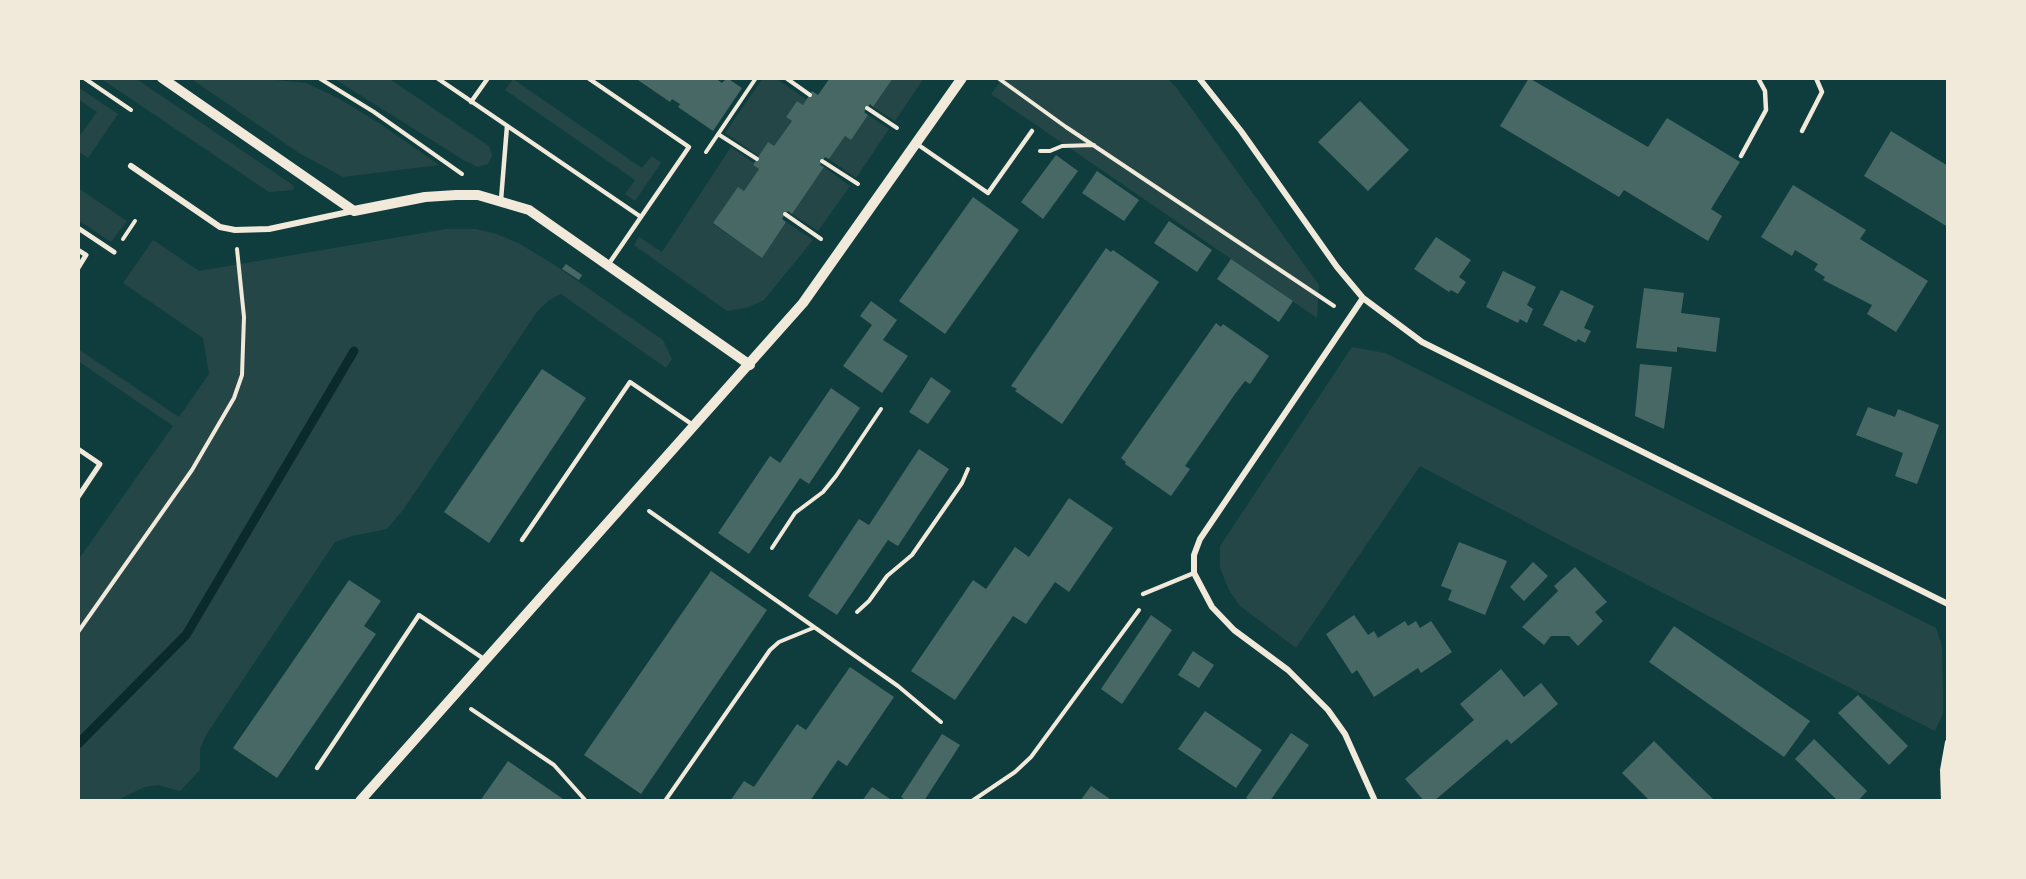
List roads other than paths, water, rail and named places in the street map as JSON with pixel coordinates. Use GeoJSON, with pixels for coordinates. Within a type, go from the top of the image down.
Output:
{"type":"FeatureCollection","features":[{"type":"Feature","properties":{"kind":"street"},"geometry":{"type":"LineString","coordinates":[[162,78],[354,211]]}},
{"type":"Feature","properties":{"kind":"street"},"geometry":{"type":"LineString","coordinates":[[360,801],[750,365],[826,272],[962,78]]}},
{"type":"Feature","properties":{"kind":"street"},"geometry":{"type":"LineString","coordinates":[[1199,78],[1241,131],[1337,267],[1363,298],[1422,342],[1948,604]]}},
{"type":"Feature","properties":{"kind":"street"},"geometry":{"type":"LineString","coordinates":[[131,166],[220,227],[235,230],[269,229],[425,197],[478,195],[501,200],[529,210],[750,365]]}},
{"type":"Feature","properties":{"kind":"street"},"geometry":{"type":"LineString","coordinates":[[78,228],[114,252]]}},
{"type":"Feature","properties":{"kind":"street"},"geometry":{"type":"LineString","coordinates":[[78,250],[86,255],[78,267]]}},
{"type":"Feature","properties":{"kind":"street"},"geometry":{"type":"LineString","coordinates":[[1363,298],[1200,538],[1194,555],[1194,573],[1212,607],[1234,630],[1288,670],[1328,710],[1345,734],[1375,801]]}},
{"type":"Feature","properties":{"kind":"street"},"geometry":{"type":"LineString","coordinates":[[78,449],[100,464],[78,497]]}},
{"type":"Feature","properties":{"kind":"street"},"geometry":{"type":"LineString","coordinates":[[1944,801],[1943,770],[1948,742]]}},
{"type":"Feature","properties":{"kind":"lane"},"geometry":{"type":"LineString","coordinates":[[436,78],[641,217]]}},
{"type":"Feature","properties":{"kind":"lane"},"geometry":{"type":"LineString","coordinates":[[471,102],[488,78]]}},
{"type":"Feature","properties":{"kind":"lane"},"geometry":{"type":"LineString","coordinates":[[588,78],[689,147],[609,265]]}},
{"type":"Feature","properties":{"kind":"lane"},"geometry":{"type":"LineString","coordinates":[[1741,156],[1766,110],[1765,91],[1758,78]]}},
{"type":"Feature","properties":{"kind":"lane"},"geometry":{"type":"LineString","coordinates":[[1802,131],[1822,92],[1816,78]]}},
{"type":"Feature","properties":{"kind":"lane"},"geometry":{"type":"LineString","coordinates":[[501,200],[507,126]]}},
{"type":"Feature","properties":{"kind":"lane"},"geometry":{"type":"LineString","coordinates":[[915,143],[988,193],[1032,131]]}},
{"type":"Feature","properties":{"kind":"lane"},"geometry":{"type":"LineString","coordinates":[[522,540],[630,382],[695,427]]}},
{"type":"Feature","properties":{"kind":"lane"},"geometry":{"type":"LineString","coordinates":[[1143,594],[1194,573]]}},
{"type":"Feature","properties":{"kind":"lane"},"geometry":{"type":"LineString","coordinates":[[317,768],[419,615],[487,660]]}},
{"type":"Feature","properties":{"kind":"waterway"},"geometry":{"type":"LineString","coordinates":[[78,744],[186,635],[354,351]]}}]}
